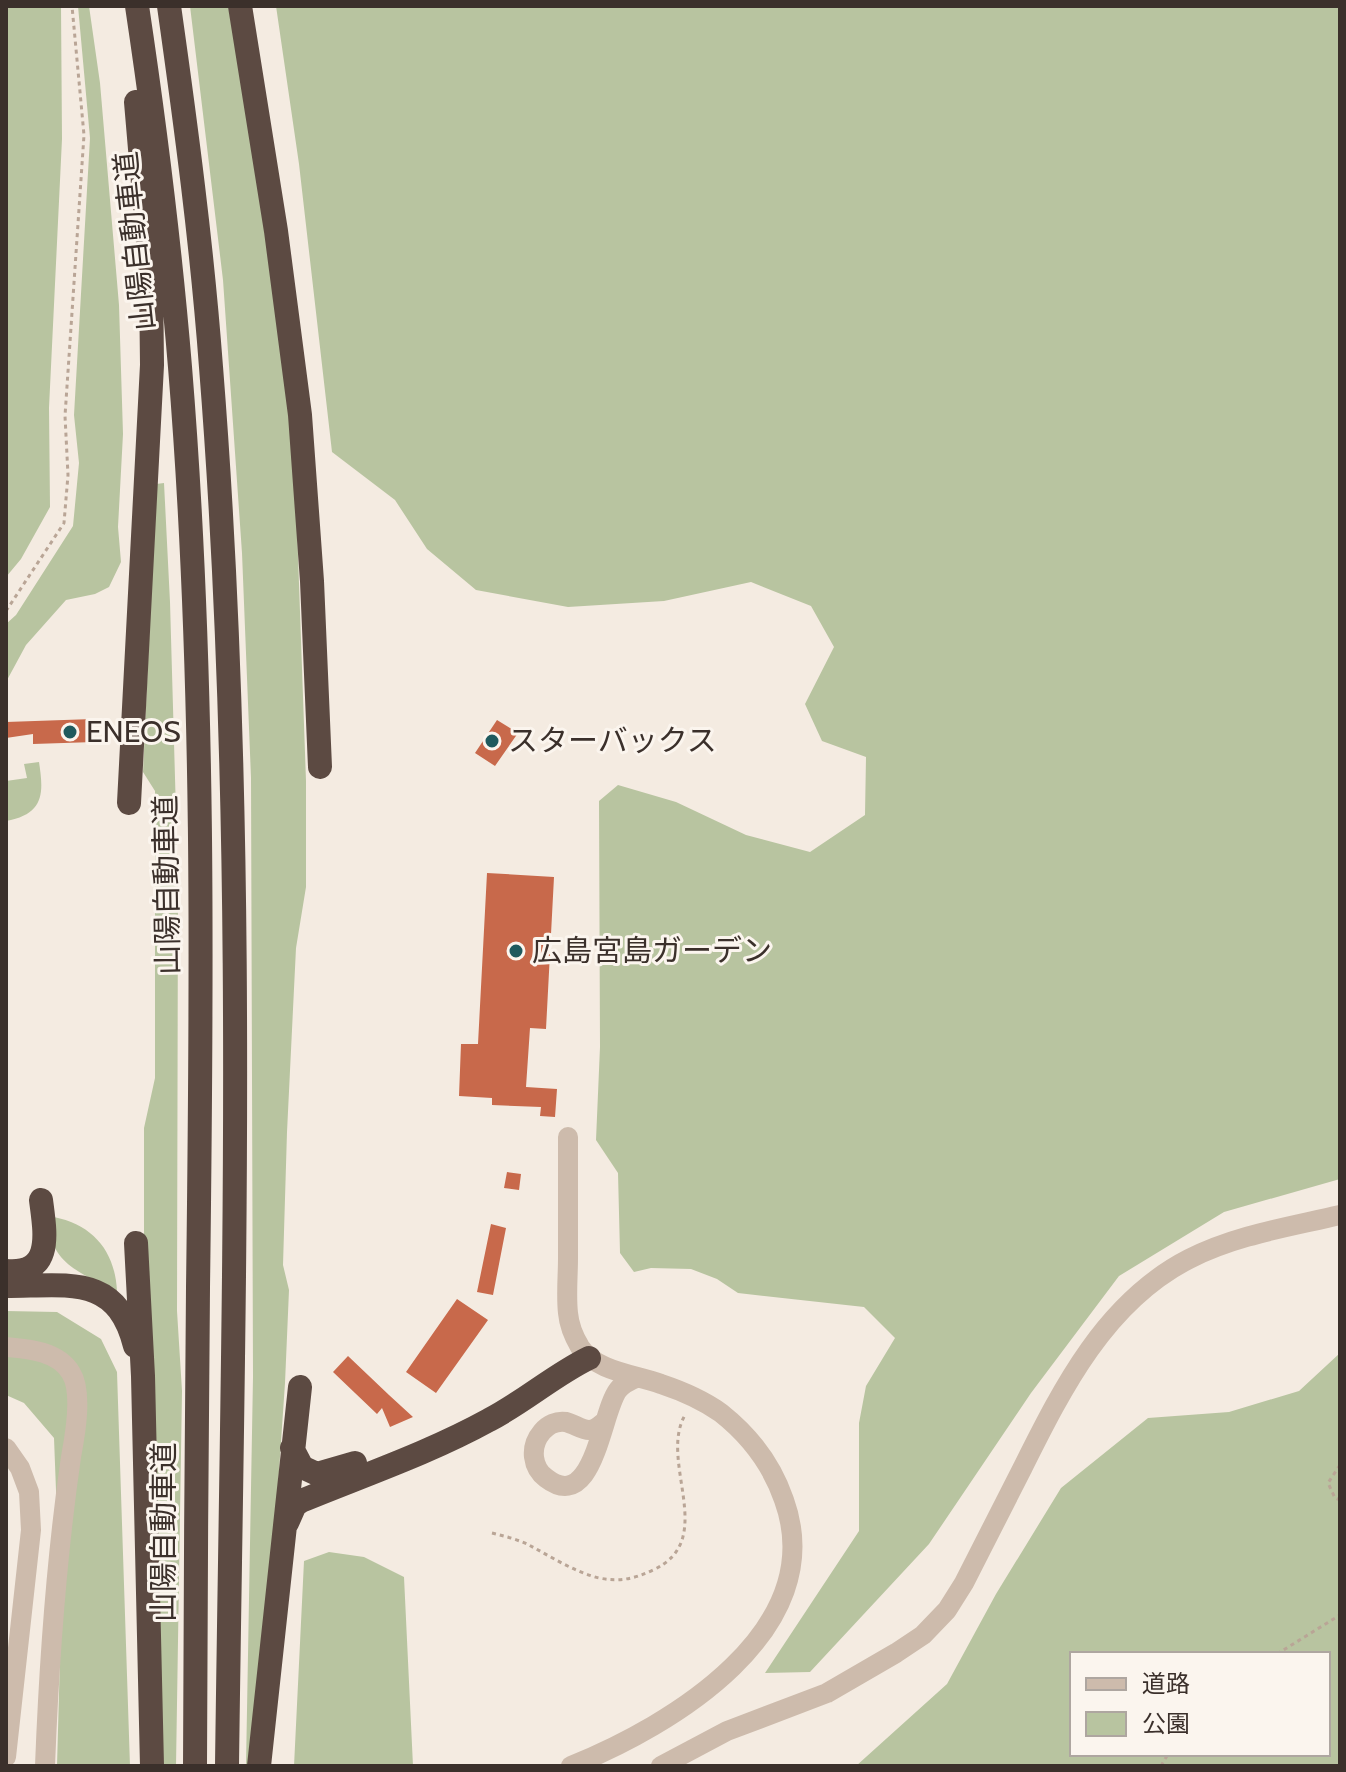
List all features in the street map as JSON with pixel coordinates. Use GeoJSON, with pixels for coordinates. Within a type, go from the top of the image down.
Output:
{"type":"FeatureCollection","features":[{"type":"Feature","properties":{"kind":"highway"},"geometry":{"type":"LineString","coordinates":[[125,6],[145,188],[152,351],[129,803]]}},
{"type":"Feature","properties":{"kind":"highway","name":"山陽自動車道"},"geometry":{"type":"LineString","coordinates":[[137,6],[157,142],[180,367],[194,590],[201,1054],[195,1766]]}},
{"type":"Feature","properties":{"kind":"highway","name":"山陽自動車道"},"geometry":{"type":"LineString","coordinates":[[169,6],[187,135],[211,366],[225,602],[233,853],[236,1100],[227,1766]]}},
{"type":"Feature","properties":{"kind":"highway"},"geometry":{"type":"LineString","coordinates":[[240,6],[276,231],[300,415],[312,581],[320,767]]}},
{"type":"Feature","properties":{"kind":"highway"},"geometry":{"type":"LineString","coordinates":[[6,1271],[25,1270],[36,1263],[43,1253],[46,1240],[41,1200]]}},
{"type":"Feature","properties":{"kind":"highway"},"geometry":{"type":"LineString","coordinates":[[136,1243],[143,1376],[152,1766]]}},
{"type":"Feature","properties":{"kind":"highway"},"geometry":{"type":"LineString","coordinates":[[6,1286],[78,1286],[95,1290],[110,1299],[121,1311],[132,1334],[143,1376]]}},
{"type":"Feature","properties":{"kind":"highway"},"geometry":{"type":"LineString","coordinates":[[292,1448],[302,1467],[324,1474],[475,1417],[559,1368],[589,1358]]}},
{"type":"Feature","properties":{"kind":"highway"},"geometry":{"type":"LineString","coordinates":[[286,1524],[295,1505],[301,1501],[456,1437],[516,1405],[589,1358]]}},
{"type":"Feature","properties":{"kind":"highway"},"geometry":{"type":"LineString","coordinates":[[259,1766],[300,1387]]}},
{"type":"Feature","properties":{"kind":"street"},"geometry":{"type":"LineString","coordinates":[[568,1137],[568,1315],[572,1333],[589,1358],[693,1397],[719,1412],[741,1432],[758,1449],[777,1480],[788,1511],[793,1543],[790,1573],[779,1604],[760,1639],[729,1672],[646,1729],[571,1766]]}},
{"type":"Feature","properties":{"kind":"street"},"geometry":{"type":"LineString","coordinates":[[661,1766],[727,1731],[827,1693],[923,1635],[947,1610],[964,1583],[1073,1374],[1123,1308],[1153,1283],[1187,1260],[1227,1243],[1340,1215]]}},
{"type":"Feature","properties":{"kind":"street"},"geometry":{"type":"LineString","coordinates":[[6,1347],[36,1350],[57,1360],[71,1372],[77,1387],[75,1435],[59,1541],[50,1640],[45,1766]]}},
{"type":"Feature","properties":{"kind":"street"},"geometry":{"type":"LineString","coordinates":[[605,1421],[618,1390],[638,1377]]}},
{"type":"Feature","properties":{"kind":"street"},"geometry":{"type":"LineString","coordinates":[[6,1448],[20,1468],[29,1492],[31,1530],[6,1757]]}},
{"type":"Feature","properties":{"kind":"path"},"geometry":{"type":"LineString","coordinates":[[6,611],[64,523],[68,475],[65,416],[84,135],[72,6]]}},
{"type":"Feature","properties":{"kind":"path"},"geometry":{"type":"LineString","coordinates":[[492,1533],[524,1543],[597,1577],[619,1581],[658,1568],[675,1555],[683,1537],[685,1515],[676,1434],[693,1397]]}},
{"type":"Feature","properties":{"kind":"path"},"geometry":{"type":"LineString","coordinates":[[1340,1465],[1328,1483],[1335,1498],[1340,1500]]}},
{"type":"Feature","properties":{"kind":"path"},"geometry":{"type":"LineString","coordinates":[[1280,1652],[1340,1615]]}},
{"type":"Feature","properties":{"kind":"path"},"geometry":{"type":"LineString","coordinates":[[1236,1766],[1260,1766]]}},
{"type":"Feature","properties":{"kind":"green space"},"geometry":{"type":"Polygon","coordinates":[[[6,6],[61,6],[62,139],[49,408],[50,507],[21,559],[6,577],[6,6]]]}},
{"type":"Feature","properties":{"kind":"green space"},"geometry":{"type":"Polygon","coordinates":[[[78,6],[89,6],[100,83],[119,305],[123,434],[118,527],[121,562],[109,587],[95,594],[66,600],[26,645],[6,682],[6,624],[16,615],[73,526],[79,463],[74,415],[90,138],[78,6]]]}},
{"type":"Feature","properties":{"kind":"green space"},"geometry":{"type":"Polygon","coordinates":[[[190,6],[228,6],[244,82],[285,359],[296,499],[306,781],[306,887],[296,948],[283,1265],[289,1290],[285,1383],[259,1766],[246,1766],[253,1377],[251,778],[242,553],[223,280],[190,6]]]}},
{"type":"Feature","properties":{"kind":"green space"},"geometry":{"type":"Polygon","coordinates":[[[276,6],[1340,6],[1340,1179],[1224,1212],[1119,1276],[1031,1393],[929,1544],[810,1672],[765,1673],[859,1531],[859,1423],[866,1386],[895,1338],[864,1307],[738,1293],[717,1279],[691,1269],[651,1268],[634,1272],[620,1253],[618,1173],[596,1140],[600,1047],[599,801],[618,785],[676,802],[746,835],[810,852],[865,815],[866,757],[822,741],[805,704],[834,647],[811,606],[751,582],[664,601],[568,607],[476,590],[427,549],[395,500],[332,452],[299,164],[276,6]]]}},
{"type":"Feature","properties":{"kind":"green space"},"geometry":{"type":"Polygon","coordinates":[[[164,483],[178,883],[177,1311],[182,1391],[176,1766],[161,1766],[144,1239],[144,1128],[155,1078],[155,791],[143,772],[156,484],[164,483]]]}},
{"type":"Feature","properties":{"kind":"green space"},"geometry":{"type":"Polygon","coordinates":[[[39,762],[39,801],[28,813],[6,821],[6,781],[27,778],[24,764],[39,762]]]}},
{"type":"Feature","properties":{"kind":"green space"},"geometry":{"type":"Polygon","coordinates":[[[54,1217],[80,1226],[99,1242],[112,1264],[117,1291],[80,1272],[60,1255],[51,1232],[54,1217]]]}},
{"type":"Feature","properties":{"kind":"green space"},"geometry":{"type":"Polygon","coordinates":[[[6,1311],[57,1312],[101,1339],[117,1372],[130,1766],[57,1766],[61,1621],[54,1438],[24,1403],[6,1395],[6,1311]]]}},
{"type":"Feature","properties":{"kind":"green space"},"geometry":{"type":"Polygon","coordinates":[[[1340,1353],[1340,1766],[856,1766],[947,1684],[996,1594],[1061,1488],[1148,1418],[1229,1412],[1299,1391],[1340,1353]]]}},
{"type":"Feature","properties":{"kind":"green space"},"geometry":{"type":"Polygon","coordinates":[[[329,1552],[364,1557],[404,1577],[413,1766],[294,1766],[304,1561],[329,1552]]]}},
{"type":"Feature","properties":{"kind":"building"},"geometry":{"type":"Polygon","coordinates":[[[93,719],[94,742],[33,744],[33,734],[6,738],[6,722],[93,719]]]}},
{"type":"Feature","properties":{"kind":"building"},"geometry":{"type":"Polygon","coordinates":[[[497,720],[518,733],[495,766],[475,753],[497,720]]]}},
{"type":"Feature","properties":{"kind":"building","name":"広島宮島ガーデン"},"geometry":{"type":"Polygon","coordinates":[[[487,873],[554,877],[546,1029],[530,1028],[526,1087],[557,1089],[555,1117],[540,1116],[541,1107],[492,1105],[492,1098],[459,1096],[461,1044],[478,1044],[487,873]]]}},
{"type":"Feature","properties":{"kind":"building"},"geometry":{"type":"Polygon","coordinates":[[[507,1172],[521,1174],[519,1190],[504,1188],[507,1172]]]}},
{"type":"Feature","properties":{"kind":"building"},"geometry":{"type":"Polygon","coordinates":[[[491,1224],[506,1228],[493,1295],[477,1292],[491,1224]]]}},
{"type":"Feature","properties":{"kind":"building"},"geometry":{"type":"Polygon","coordinates":[[[457,1299],[488,1320],[436,1393],[406,1372],[457,1299]]]}},
{"type":"Feature","properties":{"kind":"building"},"geometry":{"type":"Polygon","coordinates":[[[348,1356],[413,1417],[390,1427],[382,1408],[377,1414],[333,1372],[348,1356]]]}},
{"type":"Feature","properties":{"kind":"place","name":"ENEOS"},"geometry":{"type":"Point","coordinates":[70,732]}},
{"type":"Feature","properties":{"kind":"place","name":"スターバックス"},"geometry":{"type":"Point","coordinates":[492,741]}},
{"type":"Feature","properties":{"kind":"place","name":"広島宮島ガーデン"},"geometry":{"type":"Point","coordinates":[516,951]}}]}
